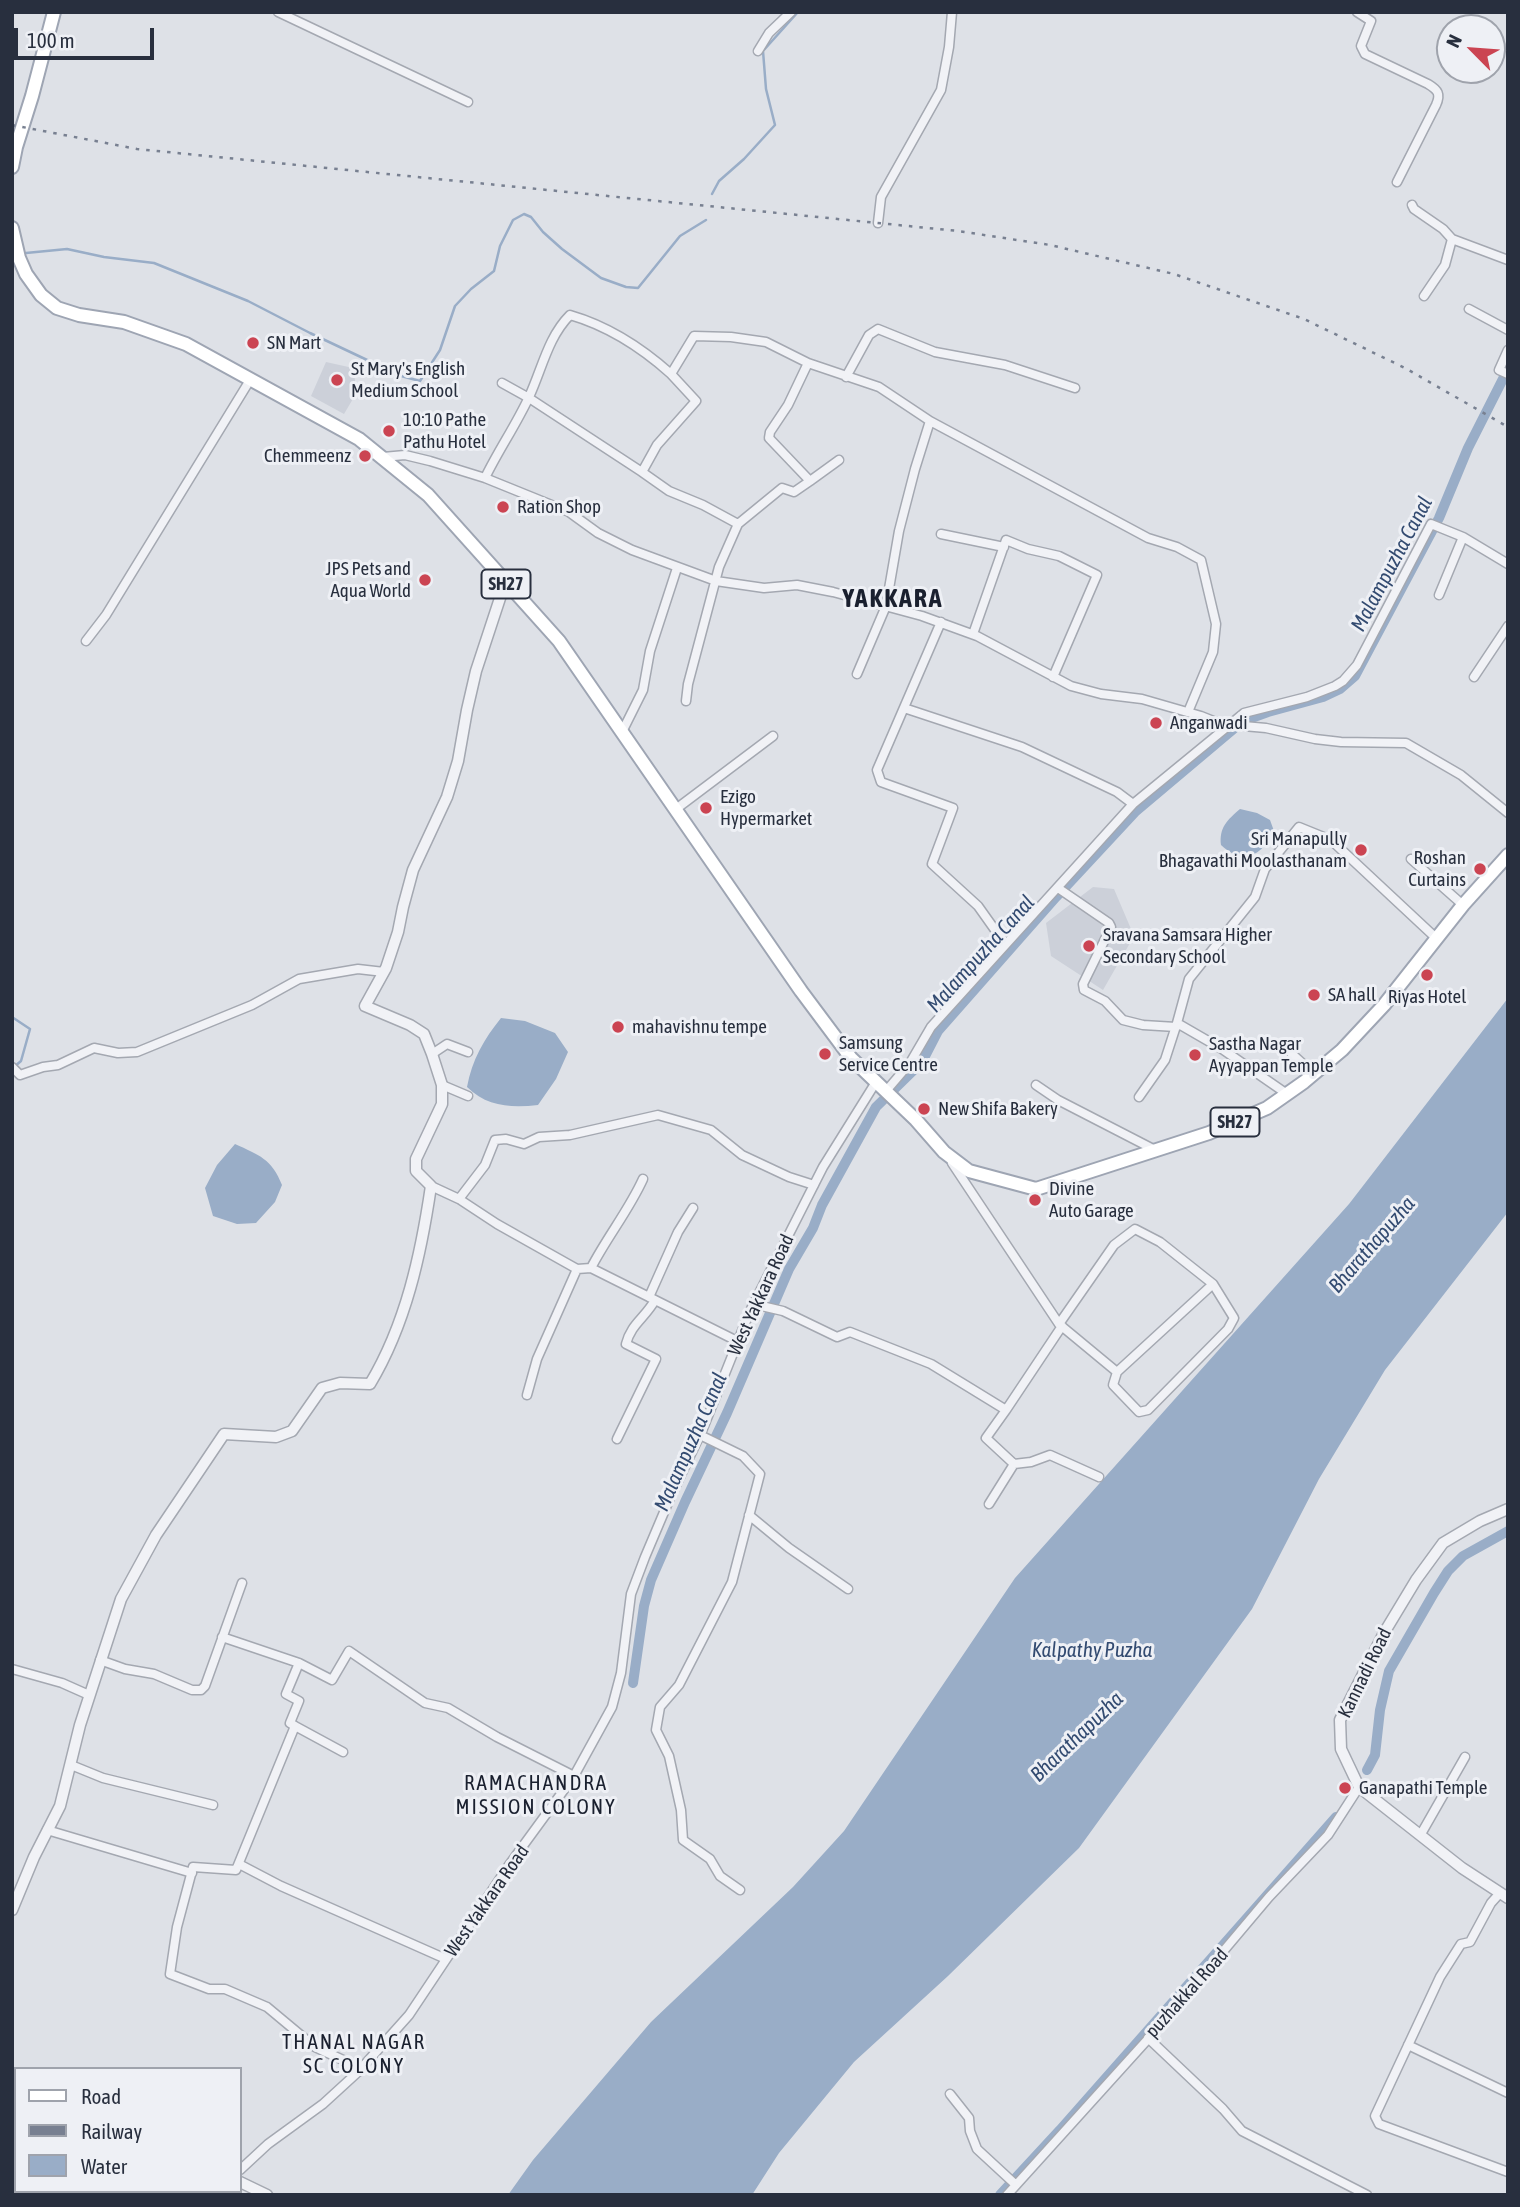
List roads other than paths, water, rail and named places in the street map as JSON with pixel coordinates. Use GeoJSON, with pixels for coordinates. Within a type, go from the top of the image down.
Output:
{"type":"FeatureCollection","features":[{"type":"Feature","properties":{"kind":"main road"},"geometry":{"type":"LineString","coordinates":[[12,167],[54,12]]}},
{"type":"Feature","properties":{"kind":"main road","name":"SH27"},"geometry":{"type":"LineString","coordinates":[[12,228],[26,274],[41,295],[57,308],[79,315],[124,322],[186,344],[333,423],[383,457],[428,495],[559,641],[801,991],[851,1058],[944,1152],[969,1171],[1036,1189],[1209,1133],[1267,1108],[1342,1051],[1384,1005],[1463,905],[1508,855]]}},
{"type":"Feature","properties":{"kind":"street"},"geometry":{"type":"LineString","coordinates":[[278,12],[468,102]]}},
{"type":"Feature","properties":{"kind":"street"},"geometry":{"type":"LineString","coordinates":[[758,51],[769,33],[791,12]]}},
{"type":"Feature","properties":{"kind":"street"},"geometry":{"type":"LineString","coordinates":[[878,223],[881,197],[941,90],[952,12]]}},
{"type":"Feature","properties":{"kind":"street"},"geometry":{"type":"LineString","coordinates":[[1357,12],[1371,21],[1361,46],[1365,54],[1428,84],[1439,93],[1438,101],[1396,182]]}},
{"type":"Feature","properties":{"kind":"street"},"geometry":{"type":"LineString","coordinates":[[1412,205],[1452,239],[1508,260]]}},
{"type":"Feature","properties":{"kind":"street"},"geometry":{"type":"LineString","coordinates":[[1424,296],[1445,265],[1452,239]]}},
{"type":"Feature","properties":{"kind":"street"},"geometry":{"type":"LineString","coordinates":[[1469,309],[1508,330]]}},
{"type":"Feature","properties":{"kind":"street"},"geometry":{"type":"LineString","coordinates":[[485,478],[528,398],[549,346],[561,324],[570,315],[584,319],[644,350],[696,401],[657,445],[642,472]]}},
{"type":"Feature","properties":{"kind":"street"},"geometry":{"type":"LineString","coordinates":[[846,377],[869,335],[878,329],[935,352],[1006,365],[1075,388]]}},
{"type":"Feature","properties":{"kind":"street"},"geometry":{"type":"LineString","coordinates":[[671,374],[694,336],[766,342],[808,363],[879,387],[930,421],[1148,538],[1177,547],[1201,559],[1216,624],[1213,652],[1188,712]]}},
{"type":"Feature","properties":{"kind":"street"},"geometry":{"type":"LineString","coordinates":[[1508,350],[1499,370],[1508,374]]}},
{"type":"Feature","properties":{"kind":"street"},"geometry":{"type":"LineString","coordinates":[[808,363],[769,438],[810,481]]}},
{"type":"Feature","properties":{"kind":"street"},"geometry":{"type":"LineString","coordinates":[[86,641],[106,615],[250,380]]}},
{"type":"Feature","properties":{"kind":"street"},"geometry":{"type":"LineString","coordinates":[[502,383],[669,491],[738,524]]}},
{"type":"Feature","properties":{"kind":"street"},"geometry":{"type":"LineString","coordinates":[[857,674],[886,606],[900,531],[930,421]]}},
{"type":"Feature","properties":{"kind":"street"},"geometry":{"type":"LineString","coordinates":[[383,457],[405,455],[485,478],[569,512],[598,533],[632,550],[716,581],[764,588],[797,585],[941,622],[973,634],[1071,686],[1101,694],[1142,698],[1221,724],[1341,742],[1406,743],[1461,775],[1508,813]]}},
{"type":"Feature","properties":{"kind":"street"},"geometry":{"type":"LineString","coordinates":[[686,701],[688,684],[719,567],[738,524],[782,488],[794,492],[839,460]]}},
{"type":"Feature","properties":{"kind":"street","name":"West Yakkara Road"},"geometry":{"type":"LineString","coordinates":[[242,2168],[268,2144],[323,2104],[358,2072],[409,2015],[509,1866],[574,1776],[612,1707],[621,1673],[631,1594],[670,1498],[701,1435],[753,1304],[814,1185],[885,1090],[910,1063],[931,1027],[1133,804],[1237,725],[1244,713],[1307,697],[1343,681],[1357,665],[1431,524],[1463,537]]}},
{"type":"Feature","properties":{"kind":"street"},"geometry":{"type":"LineString","coordinates":[[941,534],[1004,547]]}},
{"type":"Feature","properties":{"kind":"street"},"geometry":{"type":"LineString","coordinates":[[1439,595],[1463,537],[1508,564]]}},
{"type":"Feature","properties":{"kind":"street"},"geometry":{"type":"LineString","coordinates":[[973,634],[1006,540],[1028,549],[1059,556],[1097,575],[1053,677]]}},
{"type":"Feature","properties":{"kind":"street"},"geometry":{"type":"LineString","coordinates":[[622,732],[642,690],[659,617],[677,568]]}},
{"type":"Feature","properties":{"kind":"street"},"geometry":{"type":"LineString","coordinates":[[505,583],[476,671],[458,761],[447,797],[414,870],[398,932],[384,972],[365,1006],[410,1025],[424,1034],[432,1054],[442,1085],[442,1104],[416,1158],[416,1171],[431,1186],[460,1199],[577,1269],[592,1268],[739,1342]]}},
{"type":"Feature","properties":{"kind":"street"},"geometry":{"type":"LineString","coordinates":[[941,622],[877,770],[881,782],[953,808],[932,864],[978,906],[1005,944]]}},
{"type":"Feature","properties":{"kind":"street"},"geometry":{"type":"LineString","coordinates":[[1474,677],[1508,626]]}},
{"type":"Feature","properties":{"kind":"street"},"geometry":{"type":"LineString","coordinates":[[904,708],[1022,747],[1117,792],[1133,804]]}},
{"type":"Feature","properties":{"kind":"street"},"geometry":{"type":"LineString","coordinates":[[676,809],[773,736]]}},
{"type":"Feature","properties":{"kind":"street"},"geometry":{"type":"LineString","coordinates":[[1139,1097],[1165,1059],[1189,979],[1255,897],[1265,869],[1300,827],[1331,840],[1436,938]]}},
{"type":"Feature","properties":{"kind":"street"},"geometry":{"type":"LineString","coordinates":[[1411,859],[1463,905]]}},
{"type":"Feature","properties":{"kind":"street"},"geometry":{"type":"LineString","coordinates":[[1058,888],[1111,925],[1111,930],[1083,984],[1084,990],[1105,1001],[1123,1020],[1143,1025],[1176,1025],[1222,1049],[1287,1094]]}},
{"type":"Feature","properties":{"kind":"street"},"geometry":{"type":"LineString","coordinates":[[12,1067],[20,1076],[43,1067],[58,1065],[94,1048],[118,1053],[137,1052],[252,1004],[299,979],[358,969],[384,972]]}},
{"type":"Feature","properties":{"kind":"street"},"geometry":{"type":"LineString","coordinates":[[432,1054],[447,1044],[468,1052]]}},
{"type":"Feature","properties":{"kind":"street"},"geometry":{"type":"LineString","coordinates":[[1291,1052],[1314,1074]]}},
{"type":"Feature","properties":{"kind":"street"},"geometry":{"type":"LineString","coordinates":[[442,1085],[468,1096]]}},
{"type":"Feature","properties":{"kind":"street"},"geometry":{"type":"LineString","coordinates":[[1036,1085],[1058,1100],[1157,1150]]}},
{"type":"Feature","properties":{"kind":"street"},"geometry":{"type":"LineString","coordinates":[[460,1199],[485,1165],[495,1140],[506,1139],[524,1144],[539,1137],[570,1135],[658,1115],[711,1130],[742,1156],[814,1185]]}},
{"type":"Feature","properties":{"kind":"street"},"geometry":{"type":"LineString","coordinates":[[944,1152],[1061,1325],[1117,1372]]}},
{"type":"Feature","properties":{"kind":"street"},"geometry":{"type":"LineString","coordinates":[[592,1268],[643,1179]]}},
{"type":"Feature","properties":{"kind":"street"},"geometry":{"type":"LineString","coordinates":[[12,1910],[60,1806],[100,1660],[121,1600],[140,1561],[224,1434],[276,1437],[292,1431],[322,1388],[340,1383],[370,1384],[394,1337],[419,1258],[431,1186]]}},
{"type":"Feature","properties":{"kind":"street"},"geometry":{"type":"LineString","coordinates":[[617,1439],[656,1359],[626,1343],[629,1329],[647,1314],[678,1232],[693,1208]]}},
{"type":"Feature","properties":{"kind":"street"},"geometry":{"type":"LineString","coordinates":[[1100,1478],[1051,1455],[1014,1464],[986,1438],[1114,1245],[1135,1230],[1160,1242],[1213,1284],[1234,1318],[1228,1329],[1148,1410],[1139,1412],[1113,1385],[1117,1372],[1213,1284]]}},
{"type":"Feature","properties":{"kind":"street"},"geometry":{"type":"LineString","coordinates":[[527,1395],[537,1360],[577,1269]]}},
{"type":"Feature","properties":{"kind":"street"},"geometry":{"type":"LineString","coordinates":[[753,1304],[783,1311],[837,1337],[850,1332],[931,1364],[1006,1410]]}},
{"type":"Feature","properties":{"kind":"street"},"geometry":{"type":"LineString","coordinates":[[701,1435],[743,1456],[760,1474],[732,1582],[679,1685],[660,1707],[656,1730],[669,1756],[681,1810],[683,1840],[710,1859],[720,1875],[740,1890]]}},
{"type":"Feature","properties":{"kind":"street"},"geometry":{"type":"LineString","coordinates":[[989,1504],[1014,1464]]}},
{"type":"Feature","properties":{"kind":"street","name":"Kannadi Road"},"geometry":{"type":"LineString","coordinates":[[1504,1895],[1462,1868],[1359,1787],[1341,1749],[1340,1720],[1365,1668],[1416,1580],[1443,1543],[1480,1521],[1508,1509]]}},
{"type":"Feature","properties":{"kind":"street"},"geometry":{"type":"LineString","coordinates":[[749,1516],[848,1589]]}},
{"type":"Feature","properties":{"kind":"street"},"geometry":{"type":"LineString","coordinates":[[100,1660],[125,1669],[154,1674],[192,1690],[201,1690],[205,1686],[242,1583]]}},
{"type":"Feature","properties":{"kind":"street"},"geometry":{"type":"LineString","coordinates":[[222,1637],[299,1664],[332,1681],[349,1650],[425,1703],[448,1708],[497,1737],[574,1776]]}},
{"type":"Feature","properties":{"kind":"street"},"geometry":{"type":"LineString","coordinates":[[299,1664],[286,1694],[299,1701],[290,1723],[343,1752]]}},
{"type":"Feature","properties":{"kind":"street"},"geometry":{"type":"LineString","coordinates":[[12,1669],[62,1683],[89,1695]]}},
{"type":"Feature","properties":{"kind":"street"},"geometry":{"type":"LineString","coordinates":[[295,1726],[236,1870],[193,1867],[177,1927],[170,1974],[209,1989],[225,1990],[267,2007],[315,2047],[343,2060],[358,2072]]}},
{"type":"Feature","properties":{"kind":"street"},"geometry":{"type":"LineString","coordinates":[[1421,1834],[1465,1757]]}},
{"type":"Feature","properties":{"kind":"street"},"geometry":{"type":"LineString","coordinates":[[71,1765],[103,1778],[213,1805]]}},
{"type":"Feature","properties":{"kind":"street","name":"puzhakkal Road"},"geometry":{"type":"LineString","coordinates":[[1007,2195],[1148,2038],[1269,1897],[1328,1835],[1359,1787]]}},
{"type":"Feature","properties":{"kind":"street"},"geometry":{"type":"LineString","coordinates":[[47,1830],[192,1873]]}},
{"type":"Feature","properties":{"kind":"street"},"geometry":{"type":"LineString","coordinates":[[239,1864],[281,1886],[446,1959]]}},
{"type":"Feature","properties":{"kind":"street"},"geometry":{"type":"LineString","coordinates":[[1504,1895],[1491,1903],[1470,1942],[1461,1944],[1440,1977],[1375,2116],[1379,2124],[1508,2172]]}},
{"type":"Feature","properties":{"kind":"street"},"geometry":{"type":"LineString","coordinates":[[1148,2038],[1223,2109],[1242,2132],[1367,2195]]}},
{"type":"Feature","properties":{"kind":"street"},"geometry":{"type":"LineString","coordinates":[[1408,2045],[1508,2093]]}},
{"type":"Feature","properties":{"kind":"street"},"geometry":{"type":"LineString","coordinates":[[950,2094],[969,2118],[970,2131],[977,2149],[1015,2185]]}},
{"type":"Feature","properties":{"kind":"street"},"geometry":{"type":"LineString","coordinates":[[242,2183],[267,2195]]}},
{"type":"Feature","properties":{"kind":"water"},"geometry":{"type":"Polygon","coordinates":[[[1240,809],[1270,820],[1274,831],[1264,847],[1251,855],[1237,855],[1221,845],[1221,834],[1225,825],[1240,809]]]}},
{"type":"Feature","properties":{"kind":"water","name":"Kalpathy Puzha"},"geometry":{"type":"Polygon","coordinates":[[[1508,998],[1508,1212],[1385,1370],[1319,1479],[1252,1609],[1079,1848],[948,1976],[854,2062],[779,2153],[752,2195],[508,2195],[533,2160],[651,2022],[793,1887],[844,1831],[1015,1578],[1349,1204],[1508,998]]]}},
{"type":"Feature","properties":{"kind":"water"},"geometry":{"type":"Polygon","coordinates":[[[501,1018],[525,1021],[555,1033],[568,1052],[556,1079],[538,1105],[500,1105],[483,1099],[467,1087],[480,1050],[501,1018]]]}},
{"type":"Feature","properties":{"kind":"water"},"geometry":{"type":"Polygon","coordinates":[[[235,1144],[258,1155],[269,1164],[282,1185],[275,1202],[256,1223],[237,1224],[213,1216],[205,1188],[217,1165],[235,1144]]]}},
{"type":"Feature","properties":{"kind":"waterway"},"geometry":{"type":"LineString","coordinates":[[712,194],[719,181],[744,159],[775,125],[766,89],[763,51],[798,12]]}},
{"type":"Feature","properties":{"kind":"waterway"},"geometry":{"type":"LineString","coordinates":[[26,253],[67,249],[154,263],[248,301],[401,376],[420,381],[440,350],[455,306],[494,271],[500,246],[513,220],[524,214],[531,217],[562,249],[601,278],[626,287],[638,288],[680,236],[706,220]]}},
{"type":"Feature","properties":{"kind":"waterway","name":"Malampuzha Canal"},"geometry":{"type":"LineString","coordinates":[[633,1683],[644,1606],[651,1580],[789,1269],[876,1107],[922,1062],[938,1031],[1135,812],[1243,721],[1323,697],[1340,689],[1355,676],[1439,518],[1468,448],[1508,369]]}},
{"type":"Feature","properties":{"kind":"waterway"},"geometry":{"type":"LineString","coordinates":[[12,1017],[30,1029],[21,1061],[14,1067]]}},
{"type":"Feature","properties":{"kind":"waterway"},"geometry":{"type":"LineString","coordinates":[[1367,1770],[1375,1755],[1380,1710],[1389,1671],[1434,1593],[1448,1571],[1463,1556],[1508,1531]]}},
{"type":"Feature","properties":{"kind":"waterway"},"geometry":{"type":"LineString","coordinates":[[1000,2195],[1336,1817]]}},
{"type":"Feature","properties":{"kind":"railway"},"geometry":{"type":"LineString","coordinates":[[12,125],[137,149],[958,231],[1050,245],[1174,274],[1304,319],[1405,368],[1508,427]]}},
{"type":"Feature","properties":{"kind":"place","name":"SN Mart"},"geometry":{"type":"Point","coordinates":[253,343]}},
{"type":"Feature","properties":{"kind":"place","name":"St Mary's English Medium School"},"geometry":{"type":"Point","coordinates":[337,380]}},
{"type":"Feature","properties":{"kind":"place","name":"10:10 Pathe Pathu Hotel"},"geometry":{"type":"Point","coordinates":[389,431]}},
{"type":"Feature","properties":{"kind":"place","name":"Chemmeenz"},"geometry":{"type":"Point","coordinates":[365,456]}},
{"type":"Feature","properties":{"kind":"place","name":"Ration Shop"},"geometry":{"type":"Point","coordinates":[503,507]}},
{"type":"Feature","properties":{"kind":"place","name":"JPS Pets and Aqua World"},"geometry":{"type":"Point","coordinates":[425,580]}},
{"type":"Feature","properties":{"kind":"place","name":"Anganwadi"},"geometry":{"type":"Point","coordinates":[1156,723]}},
{"type":"Feature","properties":{"kind":"place","name":"Ezigo Hypermarket"},"geometry":{"type":"Point","coordinates":[706,808]}},
{"type":"Feature","properties":{"kind":"place","name":"Sri Manapully Bhagavathi Moolasthanam"},"geometry":{"type":"Point","coordinates":[1361,850]}},
{"type":"Feature","properties":{"kind":"place","name":"Roshan Curtains"},"geometry":{"type":"Point","coordinates":[1480,869]}},
{"type":"Feature","properties":{"kind":"place","name":"Sravana Samsara Higher Secondary School"},"geometry":{"type":"Point","coordinates":[1089,946]}},
{"type":"Feature","properties":{"kind":"place","name":"Riyas Hotel"},"geometry":{"type":"Point","coordinates":[1427,975]}},
{"type":"Feature","properties":{"kind":"place","name":"SA hall"},"geometry":{"type":"Point","coordinates":[1314,995]}},
{"type":"Feature","properties":{"kind":"place","name":"mahavishnu tempe"},"geometry":{"type":"Point","coordinates":[618,1027]}},
{"type":"Feature","properties":{"kind":"place","name":"Samsung Service Centre"},"geometry":{"type":"Point","coordinates":[825,1054]}},
{"type":"Feature","properties":{"kind":"place","name":"Sastha Nagar Ayyappan Temple"},"geometry":{"type":"Point","coordinates":[1195,1055]}},
{"type":"Feature","properties":{"kind":"place","name":"New Shifa Bakery"},"geometry":{"type":"Point","coordinates":[924,1109]}},
{"type":"Feature","properties":{"kind":"place","name":"Divine Auto Garage"},"geometry":{"type":"Point","coordinates":[1035,1200]}},
{"type":"Feature","properties":{"kind":"place","name":"Ganapathi Temple"},"geometry":{"type":"Point","coordinates":[1345,1788]}},
{"type":"Feature","properties":{"kind":"district","name":"YAKKARA"},"geometry":{"type":"Point","coordinates":[893,599]}},
{"type":"Feature","properties":{"kind":"district","name":"RAMACHANDRA MISSION COLONY"},"geometry":{"type":"Point","coordinates":[536,1795]}},
{"type":"Feature","properties":{"kind":"district","name":"THANAL NAGAR SC COLONY"},"geometry":{"type":"Point","coordinates":[354,2054]}},
{"type":"Feature","properties":{"kind":"water label","name":"Bharathapuzha"},"geometry":{"type":"Point","coordinates":[1372,1245]}},
{"type":"Feature","properties":{"kind":"water label","name":"Bharathapuzha"},"geometry":{"type":"Point","coordinates":[1077,1737]}}]}
